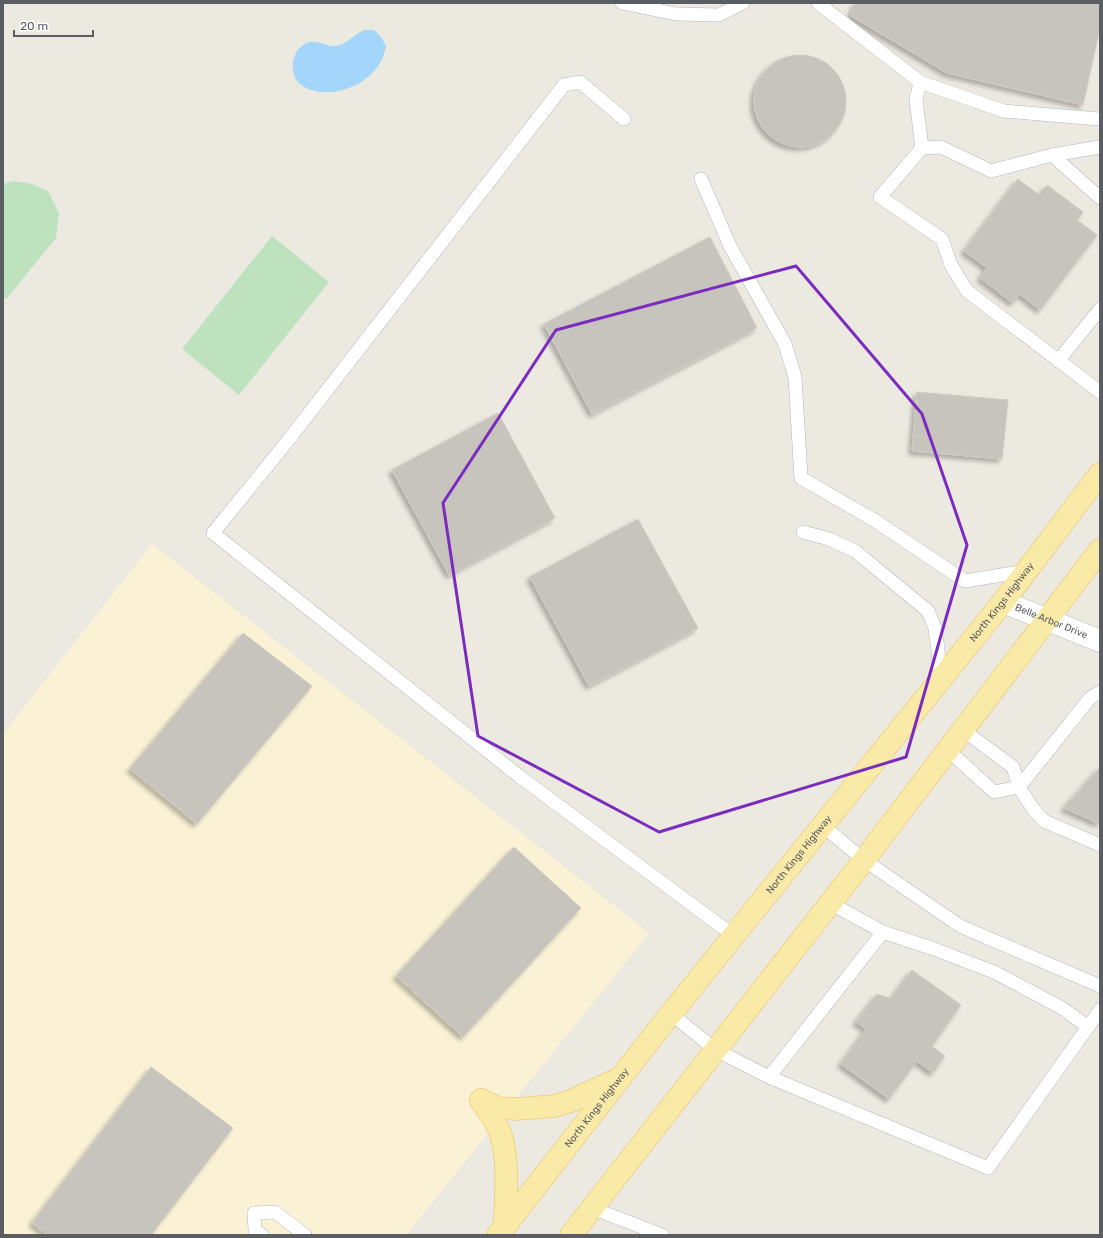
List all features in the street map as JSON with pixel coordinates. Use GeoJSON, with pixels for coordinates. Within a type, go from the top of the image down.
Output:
{"type":"FeatureCollection","features":[{"type":"Feature","properties":{"kind":"main road","name":"North Kings Highway"},"geometry":{"type":"LineString","coordinates":[[502,1230],[671,1014],[1003,602],[1100,474]]}},
{"type":"Feature","properties":{"kind":"main road"},"geometry":{"type":"LineString","coordinates":[[571,1235],[864,860],[1100,550]]}},
{"type":"Feature","properties":{"kind":"main road"},"geometry":{"type":"LineString","coordinates":[[502,1230],[506,1178],[503,1144],[499,1130],[481,1100],[498,1108],[518,1109],[555,1106],[571,1101],[620,1078]]}},
{"type":"Feature","properties":{"kind":"street","name":"Belle Arbor Drive"},"geometry":{"type":"LineString","coordinates":[[1003,602],[1100,641]]}},
{"type":"Feature","properties":{"kind":"lane"},"geometry":{"type":"LineString","coordinates":[[622,3],[676,14],[719,15],[743,3]]}},
{"type":"Feature","properties":{"kind":"lane"},"geometry":{"type":"LineString","coordinates":[[818,3],[920,82],[1004,111],[1100,118]]}},
{"type":"Feature","properties":{"kind":"lane"},"geometry":{"type":"LineString","coordinates":[[624,119],[580,82],[564,85],[286,443],[213,533],[519,776],[734,936]]}},
{"type":"Feature","properties":{"kind":"lane"},"geometry":{"type":"LineString","coordinates":[[920,82],[916,100],[922,148]]}},
{"type":"Feature","properties":{"kind":"lane"},"geometry":{"type":"LineString","coordinates":[[1100,147],[1052,155],[991,171],[941,147],[922,148],[880,197],[942,239],[951,265],[967,291],[1100,392]]}},
{"type":"Feature","properties":{"kind":"lane"},"geometry":{"type":"LineString","coordinates":[[1052,155],[1100,198]]}},
{"type":"Feature","properties":{"kind":"lane"},"geometry":{"type":"LineString","coordinates":[[700,179],[730,246],[786,344],[795,377],[801,478],[874,520],[965,581],[1027,571]]}},
{"type":"Feature","properties":{"kind":"lane"},"geometry":{"type":"LineString","coordinates":[[1058,361],[1100,309]]}},
{"type":"Feature","properties":{"kind":"lane"},"geometry":{"type":"LineString","coordinates":[[803,532],[829,539],[855,551],[928,611],[935,628],[940,681]]}},
{"type":"Feature","properties":{"kind":"lane"},"geometry":{"type":"LineString","coordinates":[[948,750],[994,792],[1019,787],[1090,698],[1100,692]]}},
{"type":"Feature","properties":{"kind":"lane"},"geometry":{"type":"LineString","coordinates":[[963,730],[1013,767],[1019,787],[1033,809],[1044,821],[1100,845]]}},
{"type":"Feature","properties":{"kind":"lane"},"geometry":{"type":"LineString","coordinates":[[823,826],[864,860],[960,926],[1100,986]]}},
{"type":"Feature","properties":{"kind":"lane"},"geometry":{"type":"LineString","coordinates":[[830,903],[884,932],[994,972],[1062,1008],[1088,1027]]}},
{"type":"Feature","properties":{"kind":"lane"},"geometry":{"type":"LineString","coordinates":[[769,1077],[884,932]]}},
{"type":"Feature","properties":{"kind":"lane"},"geometry":{"type":"LineString","coordinates":[[671,1014],[716,1050],[769,1077],[988,1168],[1100,1010]]}},
{"type":"Feature","properties":{"kind":"lane"},"geometry":{"type":"LineString","coordinates":[[592,1208],[662,1235]]}},
{"type":"Feature","properties":{"kind":"lane"},"geometry":{"type":"LineString","coordinates":[[262,1235],[256,1230],[254,1213],[275,1212],[306,1235]]}},
{"type":"Feature","properties":{"kind":"highlighted area"},"geometry":{"type":"Polygon","coordinates":[[[796,266],[922,414],[967,545],[906,757],[659,832],[478,736],[443,503],[556,330],[796,266]]]}},
{"type":"Feature","properties":{"kind":"shaded area"},"geometry":{"type":"Polygon","coordinates":[[[152,544],[649,933],[406,1235],[3,1235],[3,734],[152,544]]]}},
{"type":"Feature","properties":{"kind":"green space"},"geometry":{"type":"Polygon","coordinates":[[[13,181],[32,184],[48,191],[59,213],[56,238],[7,298],[3,299],[3,184],[13,181]]]}},
{"type":"Feature","properties":{"kind":"green space"},"geometry":{"type":"Polygon","coordinates":[[[272,236],[329,282],[239,395],[182,349],[272,236]]]}},
{"type":"Feature","properties":{"kind":"water"},"geometry":{"type":"Polygon","coordinates":[[[364,30],[374,30],[381,37],[386,46],[379,64],[367,78],[351,87],[334,92],[317,91],[304,87],[295,77],[293,60],[297,51],[303,45],[315,42],[335,46],[347,42],[364,30]]]}},
{"type":"Feature","properties":{"kind":"building"},"geometry":{"type":"Polygon","coordinates":[[[855,3],[1100,3],[1100,27],[1083,105],[947,73],[851,16],[855,3]]]}},
{"type":"Feature","properties":{"kind":"building"},"geometry":{"type":"Polygon","coordinates":[[[800,55],[818,58],[833,68],[843,83],[846,101],[843,119],[833,134],[818,144],[800,147],[782,144],[767,134],[757,119],[754,101],[757,83],[767,68],[782,58],[800,55]]]}},
{"type":"Feature","properties":{"kind":"building"},"geometry":{"type":"Polygon","coordinates":[[[1018,179],[1039,195],[1047,185],[1083,212],[1077,220],[1097,235],[1040,310],[1020,294],[1013,303],[980,278],[987,268],[964,251],[1018,179]]]}},
{"type":"Feature","properties":{"kind":"building"},"geometry":{"type":"Polygon","coordinates":[[[710,237],[757,328],[592,414],[544,324],[710,237]]]}},
{"type":"Feature","properties":{"kind":"building"},"geometry":{"type":"Polygon","coordinates":[[[917,392],[1008,400],[1002,459],[912,451],[917,392]]]}},
{"type":"Feature","properties":{"kind":"building"},"geometry":{"type":"Polygon","coordinates":[[[498,413],[555,518],[449,575],[392,470],[498,413]]]}},
{"type":"Feature","properties":{"kind":"building"},"geometry":{"type":"Polygon","coordinates":[[[638,519],[698,628],[589,686],[530,577],[638,519]]]}},
{"type":"Feature","properties":{"kind":"building"},"geometry":{"type":"Polygon","coordinates":[[[243,633],[312,686],[197,824],[130,769],[243,633]]]}},
{"type":"Feature","properties":{"kind":"building"},"geometry":{"type":"Polygon","coordinates":[[[1100,767],[1100,824],[1064,808],[1100,767]]]}},
{"type":"Feature","properties":{"kind":"building"},"geometry":{"type":"Polygon","coordinates":[[[514,847],[581,908],[463,1037],[396,976],[514,847]]]}},
{"type":"Feature","properties":{"kind":"building"},"geometry":{"type":"Polygon","coordinates":[[[912,970],[961,1005],[932,1046],[945,1056],[933,1073],[917,1061],[889,1099],[841,1064],[866,1029],[856,1022],[877,994],[891,999],[912,970]]]}},
{"type":"Feature","properties":{"kind":"building"},"geometry":{"type":"Polygon","coordinates":[[[151,1067],[233,1128],[151,1235],[48,1235],[32,1223],[151,1067]]]}}]}
